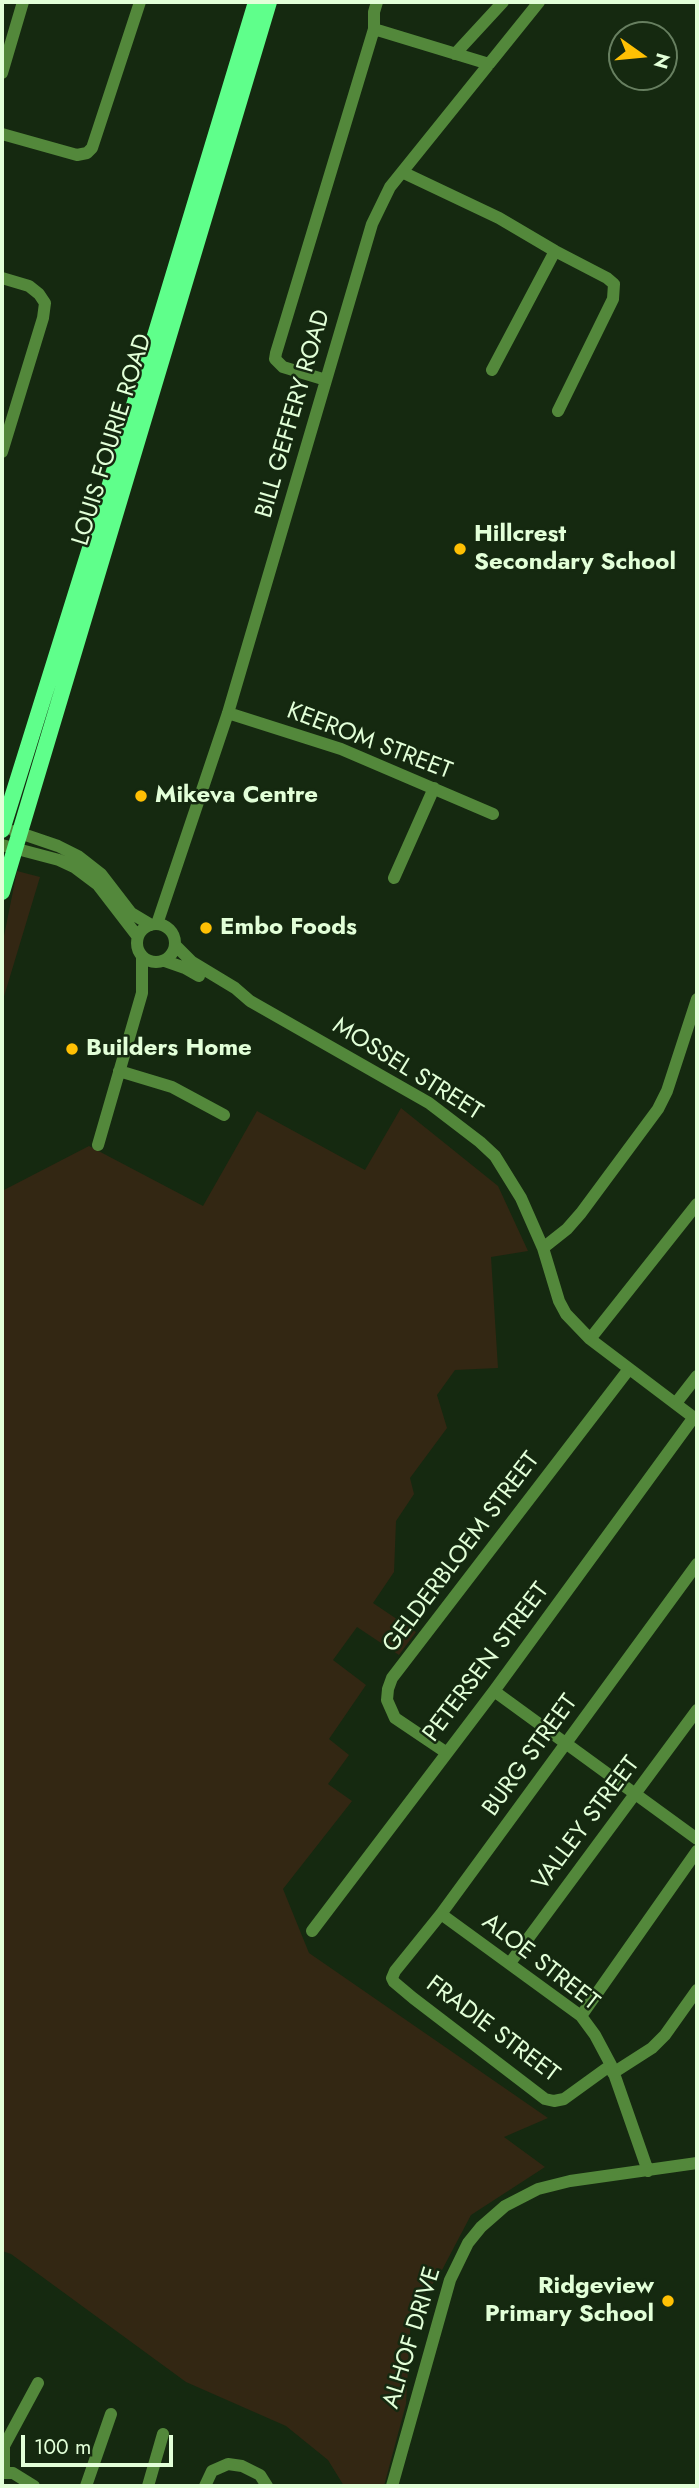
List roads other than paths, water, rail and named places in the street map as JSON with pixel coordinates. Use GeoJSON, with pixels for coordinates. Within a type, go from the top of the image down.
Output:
{"type":"FeatureCollection","features":[{"type":"Feature","properties":{"kind":"main road","name":"LOUIS FOURIE ROAD"},"geometry":{"type":"LineString","coordinates":[[2,828],[104,504],[256,2]]}},
{"type":"Feature","properties":{"kind":"main road","name":"LOUIS FOURIE ROAD"},"geometry":{"type":"LineString","coordinates":[[2,892],[13,842],[269,2]]}},
{"type":"Feature","properties":{"kind":"street"},"geometry":{"type":"LineString","coordinates":[[2,73],[23,2]]}},
{"type":"Feature","properties":{"kind":"street"},"geometry":{"type":"LineString","coordinates":[[2,134],[77,155],[87,153],[92,148],[140,2]]}},
{"type":"Feature","properties":{"kind":"street"},"geometry":{"type":"LineString","coordinates":[[326,380],[282,367],[275,359],[374,29],[377,2]]}},
{"type":"Feature","properties":{"kind":"street"},"geometry":{"type":"LineString","coordinates":[[455,54],[503,2]]}},
{"type":"Feature","properties":{"kind":"street","name":"BILL GEFFERY ROAD"},"geometry":{"type":"LineString","coordinates":[[159,925],[228,713],[372,224],[382,200],[402,172],[539,2]]}},
{"type":"Feature","properties":{"kind":"street"},"geometry":{"type":"LineString","coordinates":[[374,29],[489,64]]}},
{"type":"Feature","properties":{"kind":"street"},"geometry":{"type":"LineString","coordinates":[[402,172],[499,218],[611,280],[615,290],[613,299],[558,411]]}},
{"type":"Feature","properties":{"kind":"street"},"geometry":{"type":"LineString","coordinates":[[492,370],[555,251]]}},
{"type":"Feature","properties":{"kind":"street"},"geometry":{"type":"LineString","coordinates":[[2,278],[29,286],[39,293],[45,303],[43,318],[2,452]]}},
{"type":"Feature","properties":{"kind":"street","name":"KEEROM STREET"},"geometry":{"type":"LineString","coordinates":[[228,713],[341,749],[493,814]]}},
{"type":"Feature","properties":{"kind":"street"},"geometry":{"type":"LineString","coordinates":[[394,878],[434,788]]}},
{"type":"Feature","properties":{"kind":"street"},"geometry":{"type":"LineString","coordinates":[[2,828],[13,842],[59,860],[93,880],[138,937]]}},
{"type":"Feature","properties":{"kind":"street"},"geometry":{"type":"LineString","coordinates":[[13,842],[78,856],[101,874],[131,913],[159,925],[174,936],[174,952],[162,962],[142,993],[98,1145]]}},
{"type":"Feature","properties":{"kind":"street"},"geometry":{"type":"LineString","coordinates":[[142,993],[142,957],[137,945],[138,937],[142,931],[159,925]]}},
{"type":"Feature","properties":{"kind":"street"},"geometry":{"type":"LineString","coordinates":[[176,946],[192,962],[235,988],[250,1001]]}},
{"type":"Feature","properties":{"kind":"street"},"geometry":{"type":"LineString","coordinates":[[142,957],[153,963],[162,962],[185,968],[232,995],[250,1001]]}},
{"type":"Feature","properties":{"kind":"street"},"geometry":{"type":"LineString","coordinates":[[543,1248],[567,1229],[581,1213],[658,1109],[667,1091],[697,999]]}},
{"type":"Feature","properties":{"kind":"street","name":"MOSSEL STREET"},"geometry":{"type":"LineString","coordinates":[[250,1001],[429,1103],[495,1156],[516,1189],[543,1248],[559,1301],[566,1314],[590,1339],[695,1418]]}},
{"type":"Feature","properties":{"kind":"street"},"geometry":{"type":"LineString","coordinates":[[119,1071],[172,1087],[224,1115]]}},
{"type":"Feature","properties":{"kind":"street"},"geometry":{"type":"LineString","coordinates":[[590,1339],[697,1204]]}},
{"type":"Feature","properties":{"kind":"street","name":"GELDERBLOEM STREET"},"geometry":{"type":"LineString","coordinates":[[446,1753],[395,1718],[387,1700],[387,1689],[629,1369]]}},
{"type":"Feature","properties":{"kind":"street"},"geometry":{"type":"LineString","coordinates":[[676,1403],[697,1376]]}},
{"type":"Feature","properties":{"kind":"street","name":"PETERSEN STREET"},"geometry":{"type":"LineString","coordinates":[[312,1931],[494,1691],[695,1418]]}},
{"type":"Feature","properties":{"kind":"street","name":"BURG STREET"},"geometry":{"type":"LineString","coordinates":[[394,1971],[441,1914],[697,1564]]}},
{"type":"Feature","properties":{"kind":"street"},"geometry":{"type":"LineString","coordinates":[[494,1691],[697,1839]]}},
{"type":"Feature","properties":{"kind":"street","name":"VALLEY STREET"},"geometry":{"type":"LineString","coordinates":[[510,1963],[697,1710]]}},
{"type":"Feature","properties":{"kind":"street"},"geometry":{"type":"LineString","coordinates":[[581,2016],[697,1851]]}},
{"type":"Feature","properties":{"kind":"street","name":"ALOE STREET"},"geometry":{"type":"LineString","coordinates":[[441,1914],[581,2016],[595,2035],[612,2069],[648,2171]]}},
{"type":"Feature","properties":{"kind":"street","name":"FRADIE STREET"},"geometry":{"type":"LineString","coordinates":[[394,1971],[394,1982],[545,2099],[564,2099],[612,2069]]}},
{"type":"Feature","properties":{"kind":"street"},"geometry":{"type":"LineString","coordinates":[[612,2069],[652,2048],[665,2035],[697,1990]]}},
{"type":"Feature","properties":{"kind":"street","name":"ALHOF DRIVE"},"geometry":{"type":"LineString","coordinates":[[391,2486],[450,2280],[468,2243],[481,2227],[505,2206],[538,2189],[570,2181],[697,2163]]}},
{"type":"Feature","properties":{"kind":"street"},"geometry":{"type":"LineString","coordinates":[[34,2486],[6,2472],[4,2446],[38,2383]]}},
{"type":"Feature","properties":{"kind":"street"},"geometry":{"type":"LineString","coordinates":[[86,2486],[111,2414]]}},
{"type":"Feature","properties":{"kind":"street"},"geometry":{"type":"LineString","coordinates":[[148,2486],[163,2434]]}},
{"type":"Feature","properties":{"kind":"street"},"geometry":{"type":"LineString","coordinates":[[205,2486],[212,2471],[228,2464],[242,2466],[260,2475],[267,2486]]}},
{"type":"Feature","properties":{"kind":"place","name":"Hillcrest Secondary School"},"geometry":{"type":"Point","coordinates":[460,549]}},
{"type":"Feature","properties":{"kind":"place","name":"Mikeva Centre"},"geometry":{"type":"Point","coordinates":[141,796]}},
{"type":"Feature","properties":{"kind":"place","name":"Embo Foods"},"geometry":{"type":"Point","coordinates":[206,928]}},
{"type":"Feature","properties":{"kind":"place","name":"Builders Home"},"geometry":{"type":"Point","coordinates":[72,1049]}},
{"type":"Feature","properties":{"kind":"place","name":"Ridgeview Primary School"},"geometry":{"type":"Point","coordinates":[668,2301]}}]}
